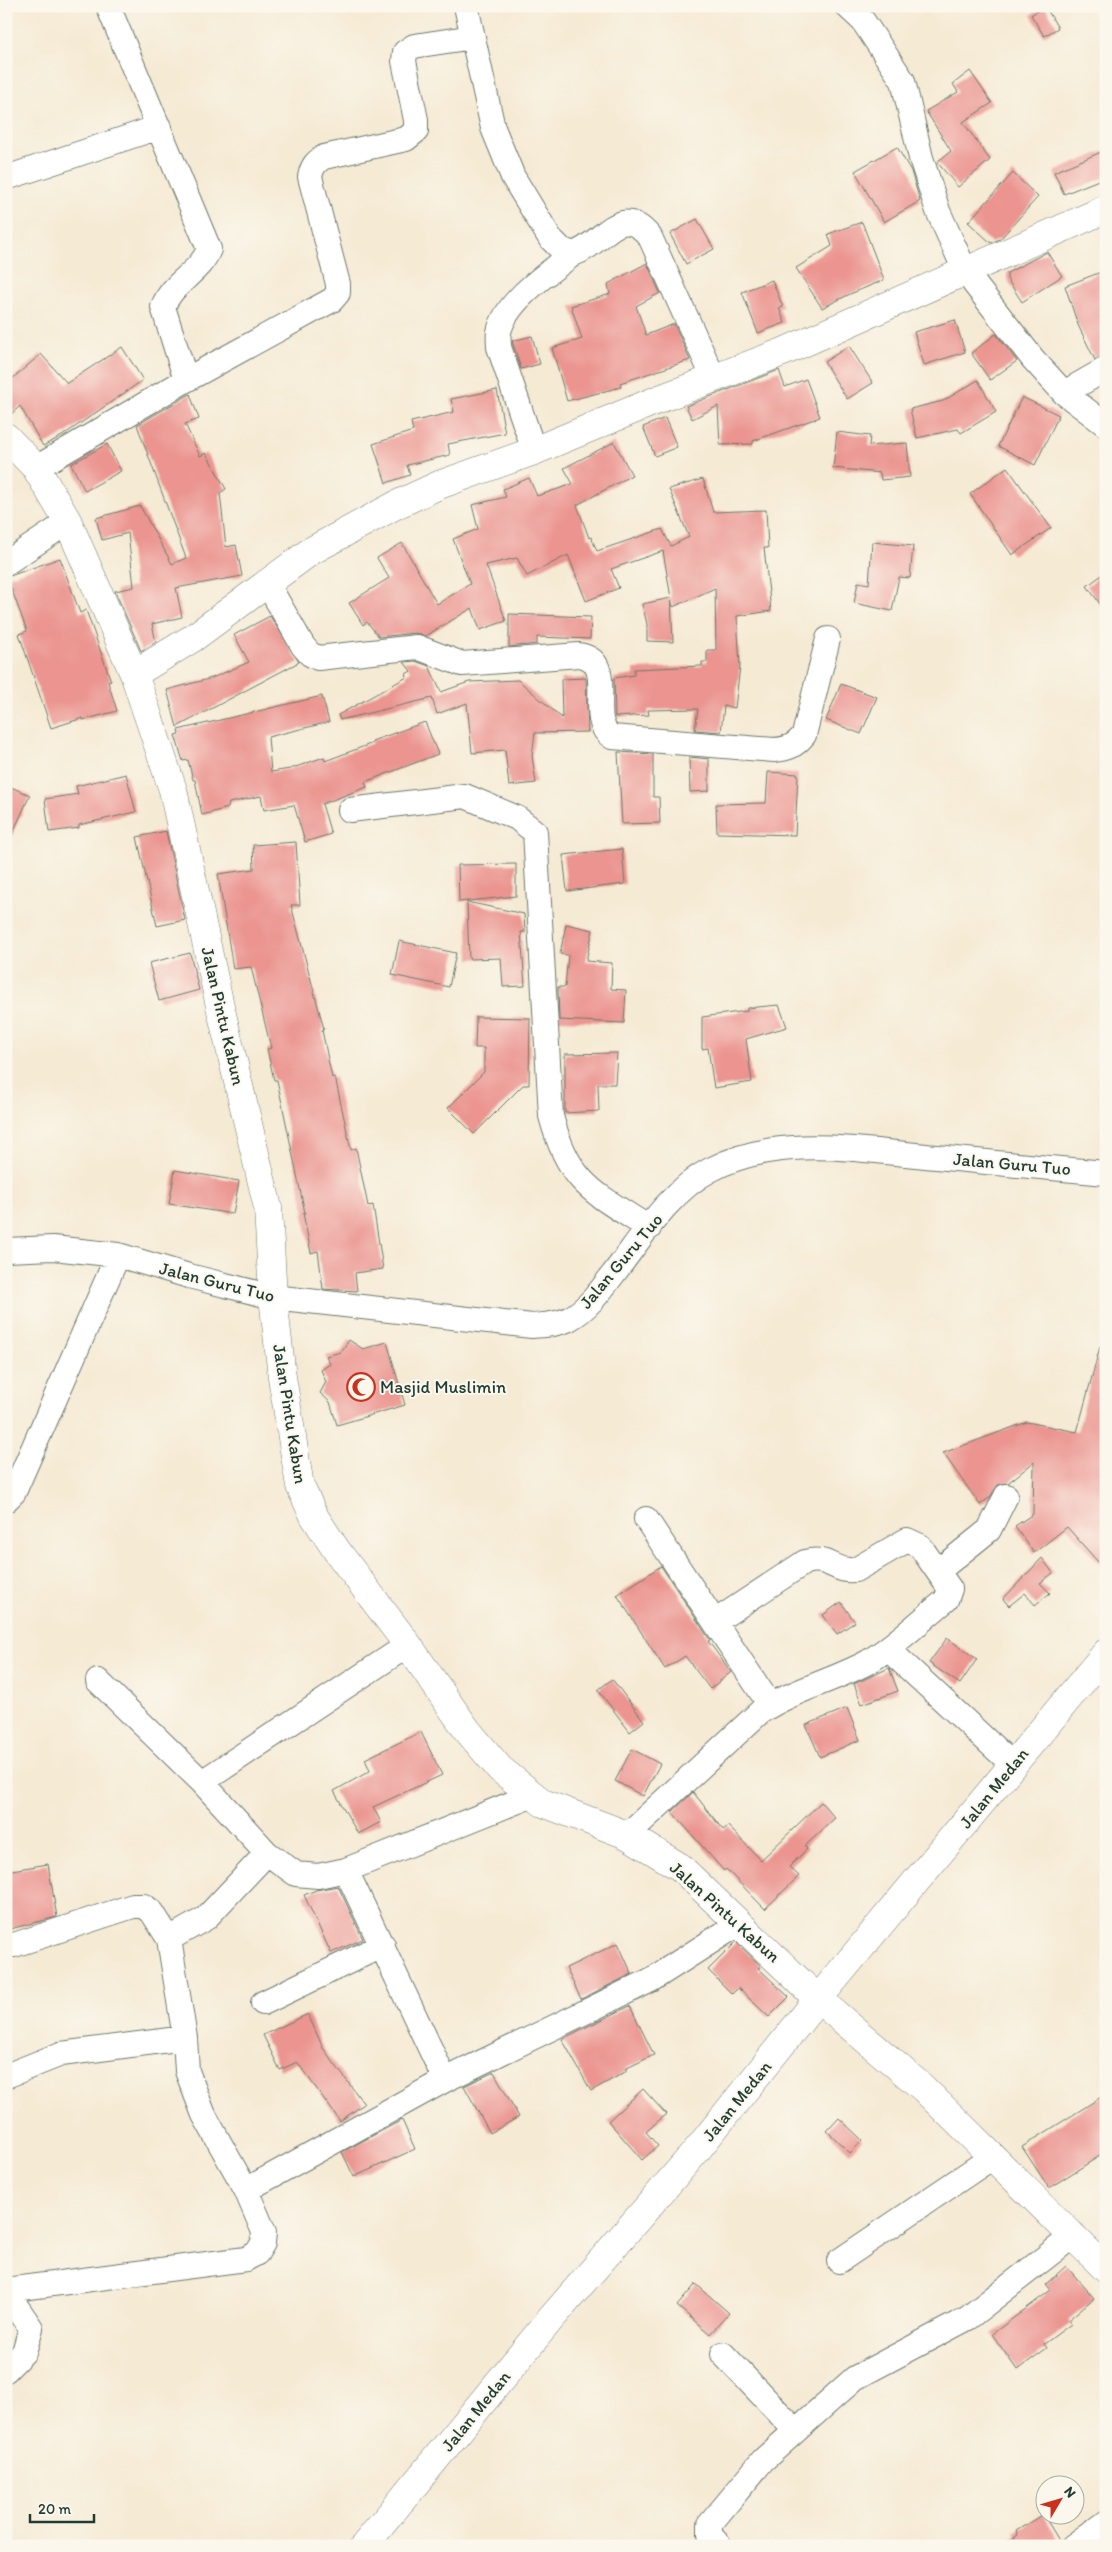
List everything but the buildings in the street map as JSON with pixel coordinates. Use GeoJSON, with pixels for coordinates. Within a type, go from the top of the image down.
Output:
{"type":"FeatureCollection","features":[{"type":"Feature","properties":{"kind":"street"},"geometry":{"type":"LineString","coordinates":[[108,6],[209,249],[205,261],[167,295],[163,307],[186,380]]}},
{"type":"Feature","properties":{"kind":"street"},"geometry":{"type":"LineString","coordinates":[[466,6],[493,128],[513,177],[550,238],[562,249],[573,254]]}},
{"type":"Feature","properties":{"kind":"street"},"geometry":{"type":"LineString","coordinates":[[847,6],[863,21],[903,81],[921,158],[938,210],[966,272],[1032,360],[1064,393],[1106,425]]}},
{"type":"Feature","properties":{"kind":"street"},"geometry":{"type":"LineString","coordinates":[[36,468],[186,380],[332,300],[338,293],[338,284],[310,177],[311,168],[316,161],[324,157],[406,139],[416,132],[416,120],[404,61],[405,52],[414,46],[473,37]]}},
{"type":"Feature","properties":{"kind":"street"},"geometry":{"type":"LineString","coordinates":[[6,178],[159,127]]}},
{"type":"Feature","properties":{"kind":"street"},"geometry":{"type":"LineString","coordinates":[[134,674],[193,638],[311,551],[396,505],[439,485],[534,451],[662,398],[843,327],[1106,209]]}},
{"type":"Feature","properties":{"kind":"street"},"geometry":{"type":"LineString","coordinates":[[534,451],[499,347],[499,332],[504,319],[523,295],[573,254],[583,251],[617,224],[630,221],[641,225],[650,237],[714,379]]}},
{"type":"Feature","properties":{"kind":"street"},"geometry":{"type":"LineString","coordinates":[[1064,393],[1106,368]]}},
{"type":"Feature","properties":{"kind":"street","name":"Jalan Pintu Kabun"},"geometry":{"type":"LineString","coordinates":[[6,436],[36,468],[68,522],[134,674],[173,790],[220,1006],[268,1208],[273,1297],[282,1376],[300,1486],[314,1516],[337,1551],[408,1645],[466,1730],[500,1769],[543,1803],[627,1835],[680,1867],[818,1999],[923,2088],[1074,2235],[1106,2269]]}},
{"type":"Feature","properties":{"kind":"street"},"geometry":{"type":"LineString","coordinates":[[6,562],[68,522]]}},
{"type":"Feature","properties":{"kind":"street"},"geometry":{"type":"LineString","coordinates":[[267,584],[303,646],[310,654],[318,658],[417,647],[462,664],[588,656],[595,662],[599,672],[601,722],[605,733],[612,737],[774,750],[787,749],[796,744],[804,735],[828,639]]}},
{"type":"Feature","properties":{"kind":"street"},"geometry":{"type":"LineString","coordinates":[[350,810],[465,796],[517,818],[535,832],[551,1116],[558,1142],[571,1168],[589,1190],[649,1228]]}},
{"type":"Feature","properties":{"kind":"street","name":"Jalan Guru Tuo"},"geometry":{"type":"LineString","coordinates":[[6,1250],[53,1248],[118,1255],[189,1276],[273,1297],[532,1326],[552,1325],[568,1320],[586,1307],[668,1204],[709,1170],[730,1160],[766,1150],[835,1148],[1106,1173]]}},
{"type":"Feature","properties":{"kind":"street"},"geometry":{"type":"LineString","coordinates":[[6,1500],[14,1492],[118,1255]]}},
{"type":"Feature","properties":{"kind":"street"},"geometry":{"type":"LineString","coordinates":[[938,1571],[989,1530],[1006,1496]]}},
{"type":"Feature","properties":{"kind":"street"},"geometry":{"type":"LineString","coordinates":[[646,1519],[716,1621],[770,1705]]}},
{"type":"Feature","properties":{"kind":"street"},"geometry":{"type":"LineString","coordinates":[[627,1835],[770,1705],[866,1663],[888,1649],[946,1600],[949,1594],[949,1586],[920,1546],[907,1540],[855,1570],[847,1571],[816,1558],[805,1562],[716,1621]]}},
{"type":"Feature","properties":{"kind":"street"},"geometry":{"type":"LineString","coordinates":[[202,1782],[408,1645]]}},
{"type":"Feature","properties":{"kind":"street"},"geometry":{"type":"LineString","coordinates":[[888,1649],[1013,1765]]}},
{"type":"Feature","properties":{"kind":"street","name":"Jalan Medan"},"geometry":{"type":"LineString","coordinates":[[364,2546],[549,2321],[697,2150],[818,1999],[1106,1653]]}},
{"type":"Feature","properties":{"kind":"street"},"geometry":{"type":"LineString","coordinates":[[98,1681],[202,1782],[267,1853],[296,1874],[318,1876],[346,1870],[533,1795]]}},
{"type":"Feature","properties":{"kind":"street"},"geometry":{"type":"LineString","coordinates":[[169,1939],[206,1918],[267,1853]]}},
{"type":"Feature","properties":{"kind":"street"},"geometry":{"type":"LineString","coordinates":[[346,1870],[445,2080]]}},
{"type":"Feature","properties":{"kind":"street"},"geometry":{"type":"LineString","coordinates":[[6,1944],[14,1945],[133,1906],[144,1906],[152,1912],[169,1939],[185,2038],[187,2071],[204,2115],[246,2190],[264,2232],[263,2243],[257,2253],[246,2259],[6,2290],[31,2328],[24,2352],[6,2370]]}},
{"type":"Feature","properties":{"kind":"street"},"geometry":{"type":"LineString","coordinates":[[246,2190],[445,2080],[651,1980],[740,1923]]}},
{"type":"Feature","properties":{"kind":"street"},"geometry":{"type":"LineString","coordinates":[[263,2003],[382,1945]]}},
{"type":"Feature","properties":{"kind":"street"},"geometry":{"type":"LineString","coordinates":[[6,2076],[61,2054],[185,2038]]}},
{"type":"Feature","properties":{"kind":"street"},"geometry":{"type":"LineString","coordinates":[[839,2261],[994,2156]]}},
{"type":"Feature","properties":{"kind":"street"},"geometry":{"type":"LineString","coordinates":[[720,2546],[710,2535],[710,2524],[763,2460],[795,2430],[856,2378],[968,2318],[1074,2235]]}},
{"type":"Feature","properties":{"kind":"street"},"geometry":{"type":"LineString","coordinates":[[724,2354],[795,2430]]}},
{"type":"Feature","properties":{"kind":"street"},"geometry":{"type":"LineString","coordinates":[[1073,2546],[1106,2522]]}},
{"type":"Feature","properties":{"kind":"place","name":"Masjid Muslimin"},"geometry":{"type":"Point","coordinates":[361,1387]}}]}
